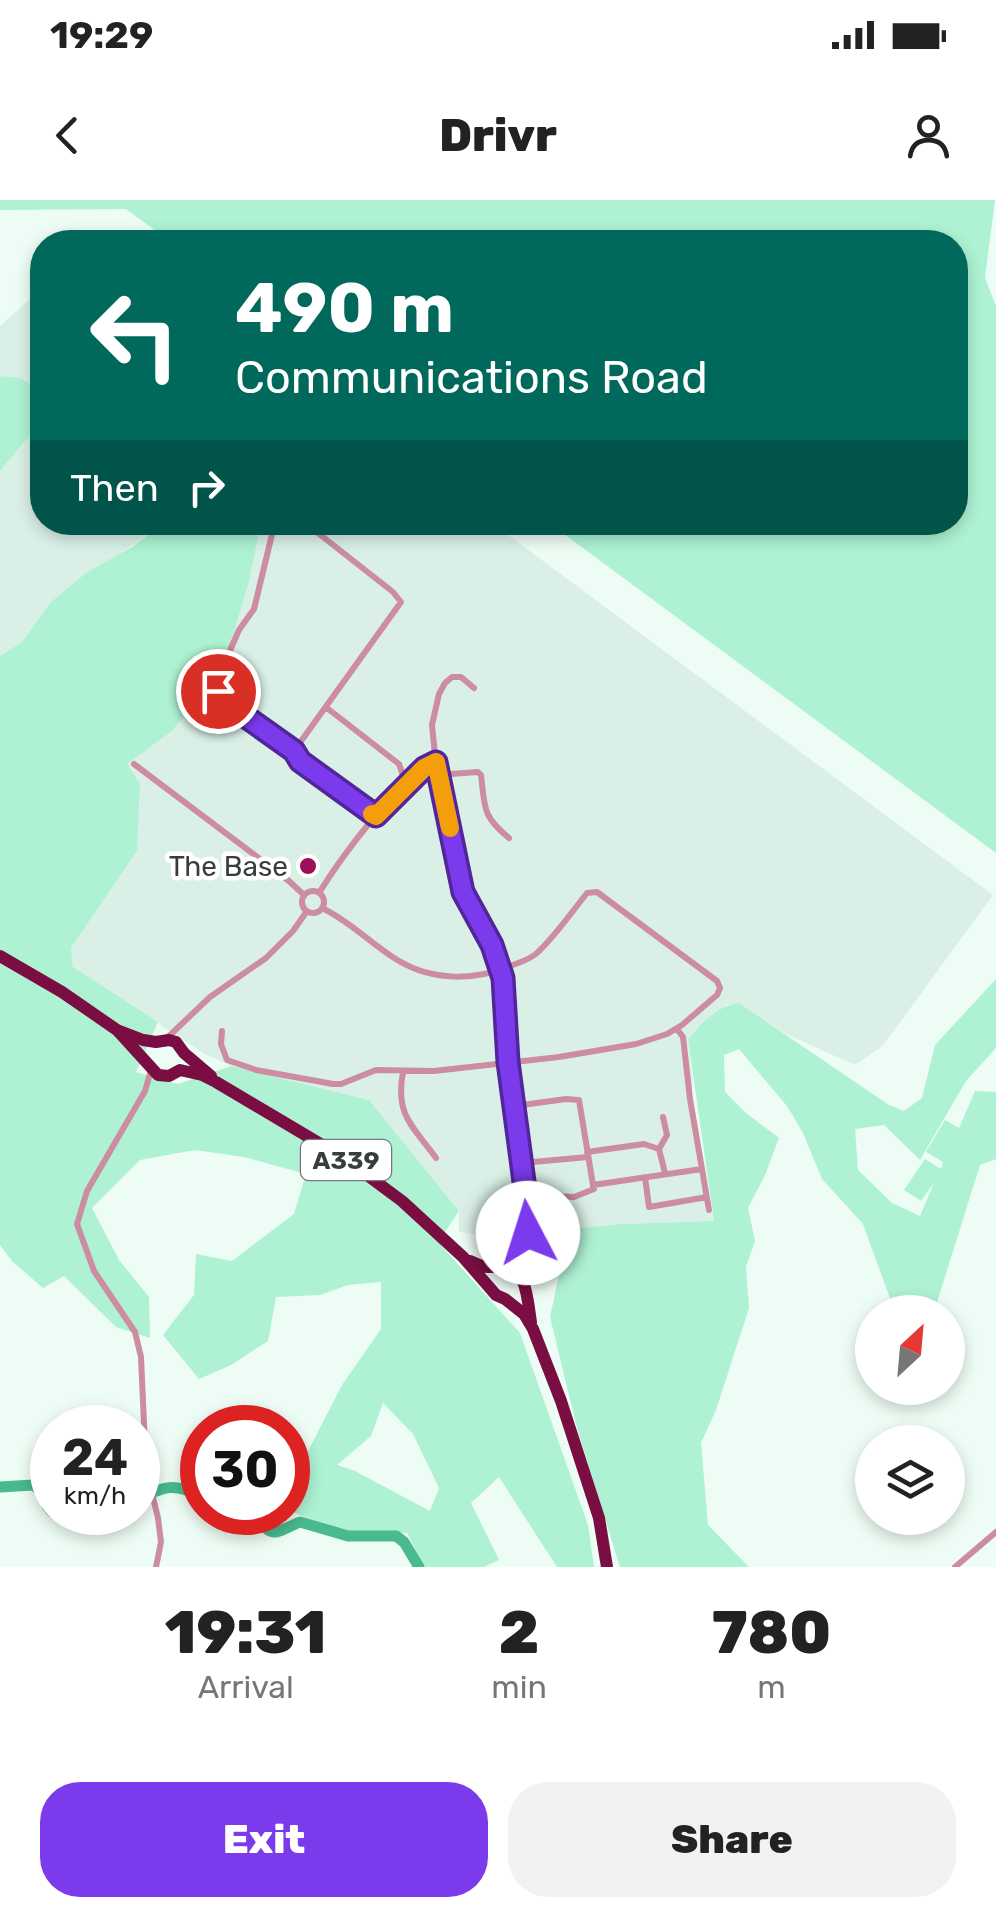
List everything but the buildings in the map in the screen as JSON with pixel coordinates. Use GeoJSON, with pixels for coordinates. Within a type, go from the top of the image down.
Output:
{"type":"FeatureCollection","features":[{"type":"Feature","properties":{"kind":"highway","name":"A339"},"geometry":{"type":"LineString","coordinates":[[0,956],[117,1030],[136,1039],[171,1045],[216,1082]]}},
{"type":"Feature","properties":{"kind":"highway","name":"A339"},"geometry":{"type":"LineString","coordinates":[[117,1030],[154,1069]]}},
{"type":"Feature","properties":{"kind":"highway"},"geometry":{"type":"LineString","coordinates":[[171,1045],[184,1062],[175,1074],[154,1069],[148,1052],[171,1045]]}},
{"type":"Feature","properties":{"kind":"highway","name":"A339"},"geometry":{"type":"LineString","coordinates":[[180,1070],[216,1082],[364,1172],[413,1210],[499,1295],[524,1314],[561,1402],[599,1518],[607,1567]]}},
{"type":"Feature","properties":{"kind":"highway","name":"A339"},"geometry":{"type":"LineString","coordinates":[[463,1258],[482,1267],[498,1268]]}},
{"type":"Feature","properties":{"kind":"highway"},"geometry":{"type":"LineString","coordinates":[[498,1268],[514,1268],[522,1278],[516,1295],[499,1295],[489,1282],[498,1268]]}},
{"type":"Feature","properties":{"kind":"highway","name":"A339"},"geometry":{"type":"LineString","coordinates":[[522,1278],[533,1330]]}},
{"type":"Feature","properties":{"kind":"street"},"geometry":{"type":"LineString","coordinates":[[273,535],[254,609],[236,637],[220,677],[218,697],[376,816]]}},
{"type":"Feature","properties":{"kind":"street"},"geometry":{"type":"LineString","coordinates":[[294,751],[401,602],[321,535]]}},
{"type":"Feature","properties":{"kind":"street"},"geometry":{"type":"LineString","coordinates":[[474,688],[461,677],[452,677],[445,683],[432,725],[437,775],[463,892],[492,945],[506,1000],[508,1062],[529,1219],[521,1260],[522,1278]]}},
{"type":"Feature","properties":{"kind":"street"},"geometry":{"type":"LineString","coordinates":[[327,708],[399,764],[406,784]]}},
{"type":"Feature","properties":{"kind":"street"},"geometry":{"type":"LineString","coordinates":[[319,893],[376,816],[406,784],[436,762]]}},
{"type":"Feature","properties":{"kind":"street"},"geometry":{"type":"LineString","coordinates":[[134,764],[304,896]]}},
{"type":"Feature","properties":{"kind":"street"},"geometry":{"type":"LineString","coordinates":[[437,775],[478,772],[486,812],[509,838]]}},
{"type":"Feature","properties":{"kind":"street"},"geometry":{"type":"LineString","coordinates":[[313,891],[319,893],[322,908],[317,913],[307,912],[302,902],[304,896],[313,891]]}},
{"type":"Feature","properties":{"kind":"street"},"geometry":{"type":"LineString","coordinates":[[222,1031],[221,1044],[227,1060],[256,1070],[341,1084],[376,1070],[460,1069],[636,1044],[677,1028],[717,995],[720,988],[717,980],[597,892],[587,892],[539,952],[528,960],[462,977],[423,972],[394,958],[322,908]]}},
{"type":"Feature","properties":{"kind":"street"},"geometry":{"type":"LineString","coordinates":[[171,1045],[210,997],[266,958],[307,912]]}},
{"type":"Feature","properties":{"kind":"street"},"geometry":{"type":"LineString","coordinates":[[171,1045],[186,1022]]}},
{"type":"Feature","properties":{"kind":"street"},"geometry":{"type":"LineString","coordinates":[[677,1028],[683,1037],[708,1210]]}},
{"type":"Feature","properties":{"kind":"street"},"geometry":{"type":"LineString","coordinates":[[154,1069],[87,1191],[77,1224],[94,1271],[135,1332],[141,1357],[146,1469],[161,1549],[156,1567]]}},
{"type":"Feature","properties":{"kind":"street"},"geometry":{"type":"LineString","coordinates":[[145,1090],[154,1069]]}},
{"type":"Feature","properties":{"kind":"street"},"geometry":{"type":"LineString","coordinates":[[404,1072],[401,1106],[436,1158]]}},
{"type":"Feature","properties":{"kind":"street"},"geometry":{"type":"LineString","coordinates":[[514,1106],[579,1100],[594,1188],[574,1197],[549,1196]]}},
{"type":"Feature","properties":{"kind":"street"},"geometry":{"type":"LineString","coordinates":[[663,1117],[667,1135],[660,1149],[664,1173]]}},
{"type":"Feature","properties":{"kind":"street"},"geometry":{"type":"LineString","coordinates":[[522,1163],[644,1144],[660,1149]]}},
{"type":"Feature","properties":{"kind":"street"},"geometry":{"type":"LineString","coordinates":[[593,1185],[702,1169]]}},
{"type":"Feature","properties":{"kind":"street"},"geometry":{"type":"LineString","coordinates":[[645,1177],[649,1207],[707,1197]]}},
{"type":"Feature","properties":{"kind":"street"},"geometry":{"type":"LineString","coordinates":[[498,1268],[526,1242]]}},
{"type":"Feature","properties":{"kind":"street"},"geometry":{"type":"LineString","coordinates":[[955,1567],[996,1532]]}},
{"type":"Feature","properties":{"kind":"shaded area"},"geometry":{"type":"Polygon","coordinates":[[[30,299],[30,384],[21,378],[0,376],[0,326],[30,299]]]}},
{"type":"Feature","properties":{"kind":"shaded area"},"geometry":{"type":"Polygon","coordinates":[[[30,435],[30,535],[147,535],[51,602],[22,642],[0,656],[0,471],[30,435]]]}},
{"type":"Feature","properties":{"kind":"shaded area"},"geometry":{"type":"Polygon","coordinates":[[[259,535],[508,535],[993,895],[887,1040],[855,1065],[784,1033],[739,1003],[727,1005],[688,1039],[693,1085],[690,1099],[714,1221],[621,1224],[509,1239],[459,1232],[459,1211],[369,1100],[231,1066],[203,1053],[73,967],[71,948],[137,851],[126,764],[172,731],[222,672],[259,535]]]}},
{"type":"Feature","properties":{"kind":"green space"},"geometry":{"type":"Polygon","coordinates":[[[0,200],[995,200],[985,278],[996,306],[996,853],[565,535],[968,535],[968,230],[155,230],[126,209],[0,210],[0,200]]]}},
{"type":"Feature","properties":{"kind":"green space"},"geometry":{"type":"Polygon","coordinates":[[[0,376],[21,378],[30,384],[30,435],[0,471],[0,376]]]}},
{"type":"Feature","properties":{"kind":"green space"},"geometry":{"type":"Polygon","coordinates":[[[148,535],[259,535],[222,672],[172,731],[127,764],[140,784],[137,851],[71,948],[73,967],[158,1022],[136,1072],[178,1084],[231,1066],[369,1100],[459,1211],[438,1242],[520,1333],[588,1525],[594,1567],[557,1567],[499,1477],[471,1503],[499,1560],[484,1567],[424,1567],[407,1533],[347,1535],[310,1519],[310,1447],[342,1385],[381,1329],[381,1282],[348,1285],[320,1295],[276,1297],[268,1341],[231,1365],[199,1379],[163,1335],[194,1295],[196,1254],[232,1261],[294,1214],[306,1174],[244,1157],[195,1150],[140,1160],[92,1208],[119,1260],[149,1297],[150,1338],[116,1327],[64,1276],[43,1288],[0,1245],[0,656],[22,642],[51,602],[86,573],[148,535]],[[383,1403],[371,1436],[337,1465],[430,1511],[439,1488],[413,1434],[383,1403]]]}},
{"type":"Feature","properties":{"kind":"green space"},"geometry":{"type":"Polygon","coordinates":[[[996,979],[996,1048],[966,1081],[920,1160],[884,1125],[855,1129],[858,1170],[892,1203],[920,1216],[934,1183],[921,1201],[904,1190],[925,1159],[941,1169],[943,1162],[926,1152],[945,1120],[959,1128],[975,1091],[996,1092],[996,1159],[980,1165],[939,1295],[889,1295],[863,1224],[822,1179],[787,1106],[739,1049],[724,1055],[725,1092],[779,1138],[748,1208],[755,1241],[746,1267],[749,1308],[716,1410],[701,1443],[708,1525],[749,1567],[620,1567],[577,1428],[550,1317],[569,1229],[714,1221],[688,1039],[717,1011],[739,1003],[889,1105],[904,1111],[922,1098],[935,1045],[996,979]]]}},
{"type":"Feature","properties":{"kind":"waterway"},"geometry":{"type":"LineString","coordinates":[[0,1487],[30,1485]]}},
{"type":"Feature","properties":{"kind":"waterway"},"geometry":{"type":"LineString","coordinates":[[160,1491],[180,1489]]}},
{"type":"Feature","properties":{"kind":"waterway"},"geometry":{"type":"LineString","coordinates":[[310,1525],[348,1536],[396,1536],[419,1567]]}},
{"type":"Feature","properties":{"kind":"slow traffic"},"geometry":{"type":"LineString","coordinates":[[372,814],[376,816],[406,784],[436,762],[450,828]]}},
{"type":"Feature","properties":{"kind":"place","name":"The Base"},"geometry":{"type":"Point","coordinates":[308,866]}},
{"type":"Feature","properties":{"kind":"route"},"geometry":{"type":"LineString","coordinates":[[218,691],[218,697],[376,816],[406,784],[436,762],[463,892],[492,945],[503,978],[508,1062],[528,1233]]}}]}
